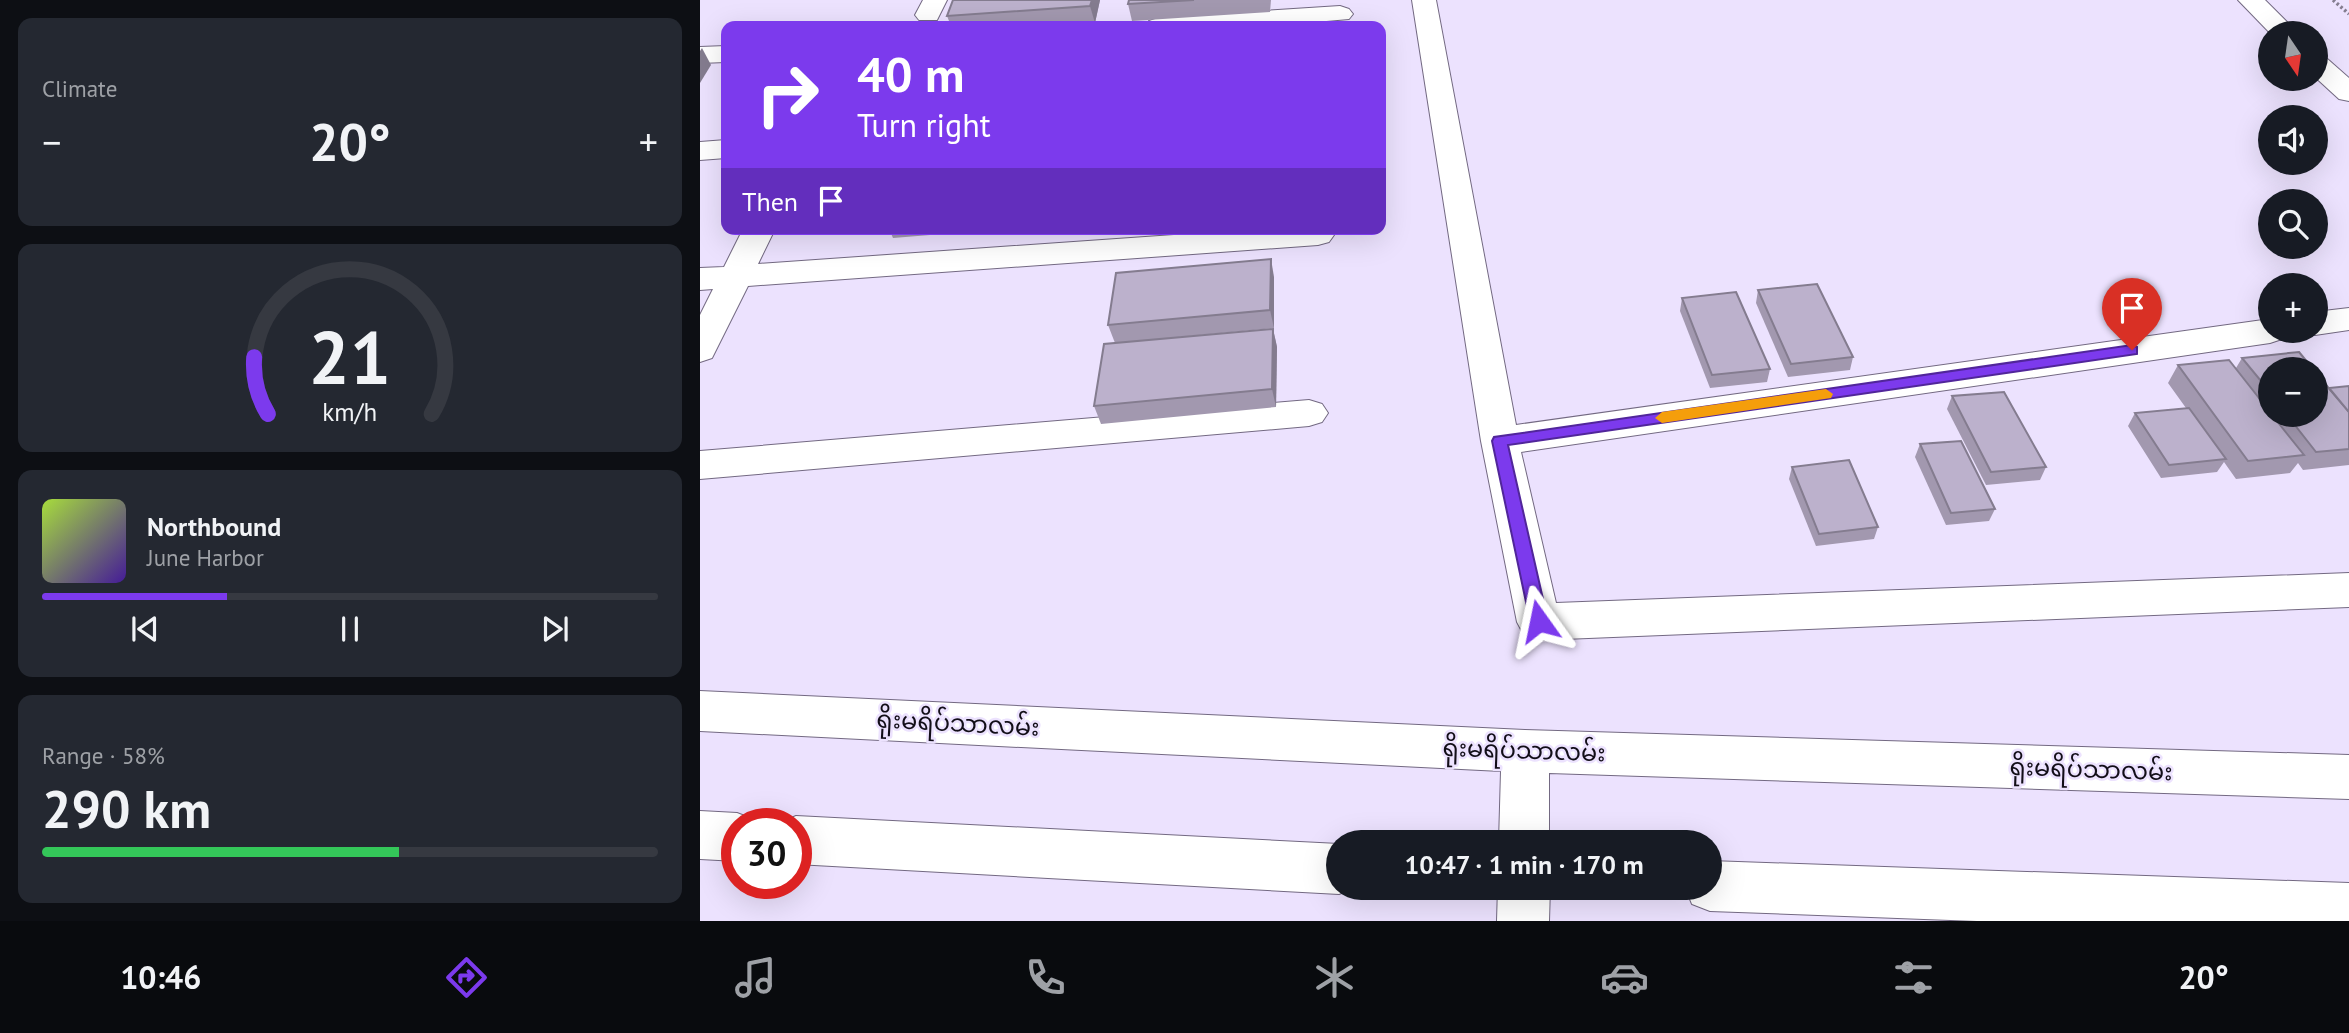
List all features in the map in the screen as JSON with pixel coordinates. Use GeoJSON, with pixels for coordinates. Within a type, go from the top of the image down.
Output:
{"type":"FeatureCollection","features":[{"type":"Feature","properties":{"kind":"street"},"geometry":{"type":"LineString","coordinates":[[1424,0],[1500,441],[1539,621],[2349,590]]}},
{"type":"Feature","properties":{"kind":"street"},"geometry":{"type":"LineString","coordinates":[[2250,0],[2272,21]]}},
{"type":"Feature","properties":{"kind":"street"},"geometry":{"type":"LineString","coordinates":[[1234,21],[1340,14]]}},
{"type":"Feature","properties":{"kind":"street"},"geometry":{"type":"LineString","coordinates":[[700,55],[721,54]]}},
{"type":"Feature","properties":{"kind":"street"},"geometry":{"type":"LineString","coordinates":[[2328,59],[2349,58]]}},
{"type":"Feature","properties":{"kind":"street"},"geometry":{"type":"LineString","coordinates":[[2328,73],[2349,93]]}},
{"type":"Feature","properties":{"kind":"street"},"geometry":{"type":"LineString","coordinates":[[700,151],[721,149]]}},
{"type":"Feature","properties":{"kind":"street"},"geometry":{"type":"LineString","coordinates":[[700,350],[756,235]]}},
{"type":"Feature","properties":{"kind":"street"},"geometry":{"type":"LineString","coordinates":[[700,279],[1318,235]]}},
{"type":"Feature","properties":{"kind":"street"},"geometry":{"type":"LineString","coordinates":[[2328,322],[2349,319]]}},
{"type":"Feature","properties":{"kind":"street"},"geometry":{"type":"LineString","coordinates":[[1500,441],[2258,333]]}},
{"type":"Feature","properties":{"kind":"street"},"geometry":{"type":"LineString","coordinates":[[700,465],[1309,413]]}},
{"type":"Feature","properties":{"kind":"street","name":"ရိုးမရိပ်သာလမ်း"},"geometry":{"type":"LineString","coordinates":[[700,711],[1525,751],[2349,777]]}},
{"type":"Feature","properties":{"kind":"street"},"geometry":{"type":"LineString","coordinates":[[1524,830],[1525,751]]}},
{"type":"Feature","properties":{"kind":"street"},"geometry":{"type":"LineString","coordinates":[[700,835],[721,836]]}},
{"type":"Feature","properties":{"kind":"street"},"geometry":{"type":"LineString","coordinates":[[812,841],[1326,868]]}},
{"type":"Feature","properties":{"kind":"street"},"geometry":{"type":"LineString","coordinates":[[1722,886],[2349,909]]}},
{"type":"Feature","properties":{"kind":"street"},"geometry":{"type":"LineString","coordinates":[[1523,921],[1524,900]]}},
{"type":"Feature","properties":{"kind":"path"},"geometry":{"type":"LineString","coordinates":[[2333,0],[2349,14]]}},
{"type":"Feature","properties":{"kind":"building"},"geometry":{"type":"Polygon","coordinates":[[[953,0],[1092,0],[1090,6],[947,16],[953,0]]]}},
{"type":"Feature","properties":{"kind":"building"},"geometry":{"type":"Polygon","coordinates":[[[1129,0],[1194,0],[1128,4],[1129,0]]]}},
{"type":"Feature","properties":{"kind":"building"},"geometry":{"type":"Polygon","coordinates":[[[1271,259],[1270,310],[1108,325],[1116,273],[1271,259]]]}},
{"type":"Feature","properties":{"kind":"building"},"geometry":{"type":"Polygon","coordinates":[[[1817,284],[1853,357],[1791,364],[1758,290],[1817,284]]]}},
{"type":"Feature","properties":{"kind":"building"},"geometry":{"type":"Polygon","coordinates":[[[1736,292],[1770,369],[1712,375],[1682,298],[1736,292]]]}},
{"type":"Feature","properties":{"kind":"building"},"geometry":{"type":"Polygon","coordinates":[[[1273,329],[1272,389],[1094,406],[1104,344],[1273,329]]]}},
{"type":"Feature","properties":{"kind":"building"},"geometry":{"type":"Polygon","coordinates":[[[2299,352],[2303,357],[2258,357],[2258,377],[2242,358],[2299,352]]]}},
{"type":"Feature","properties":{"kind":"building"},"geometry":{"type":"Polygon","coordinates":[[[2229,360],[2258,397],[2258,427],[2282,427],[2304,455],[2248,461],[2178,365],[2229,360]]]}},
{"type":"Feature","properties":{"kind":"building"},"geometry":{"type":"Polygon","coordinates":[[[2349,386],[2349,412],[2329,388],[2349,386]]]}},
{"type":"Feature","properties":{"kind":"building"},"geometry":{"type":"Polygon","coordinates":[[[2328,387],[2349,412],[2349,449],[2316,452],[2296,427],[2328,427],[2328,387]]]}},
{"type":"Feature","properties":{"kind":"building"},"geometry":{"type":"Polygon","coordinates":[[[2004,392],[2046,467],[1991,472],[1952,396],[2004,392]]]}},
{"type":"Feature","properties":{"kind":"building"},"geometry":{"type":"Polygon","coordinates":[[[2189,408],[2226,459],[2169,465],[2135,413],[2189,408]]]}},
{"type":"Feature","properties":{"kind":"building"},"geometry":{"type":"Polygon","coordinates":[[[1961,441],[1995,509],[1951,513],[1920,444],[1961,441]]]}},
{"type":"Feature","properties":{"kind":"building"},"geometry":{"type":"Polygon","coordinates":[[[1849,460],[1878,527],[1819,534],[1792,467],[1849,460]]]}},
{"type":"Feature","properties":{"kind":"slow traffic"},"geometry":{"type":"LineString","coordinates":[[1662,418],[1826,394]]}},
{"type":"Feature","properties":{"kind":"route"},"geometry":{"type":"LineString","coordinates":[[1539,621],[1500,441],[2132,350]]}}]}
